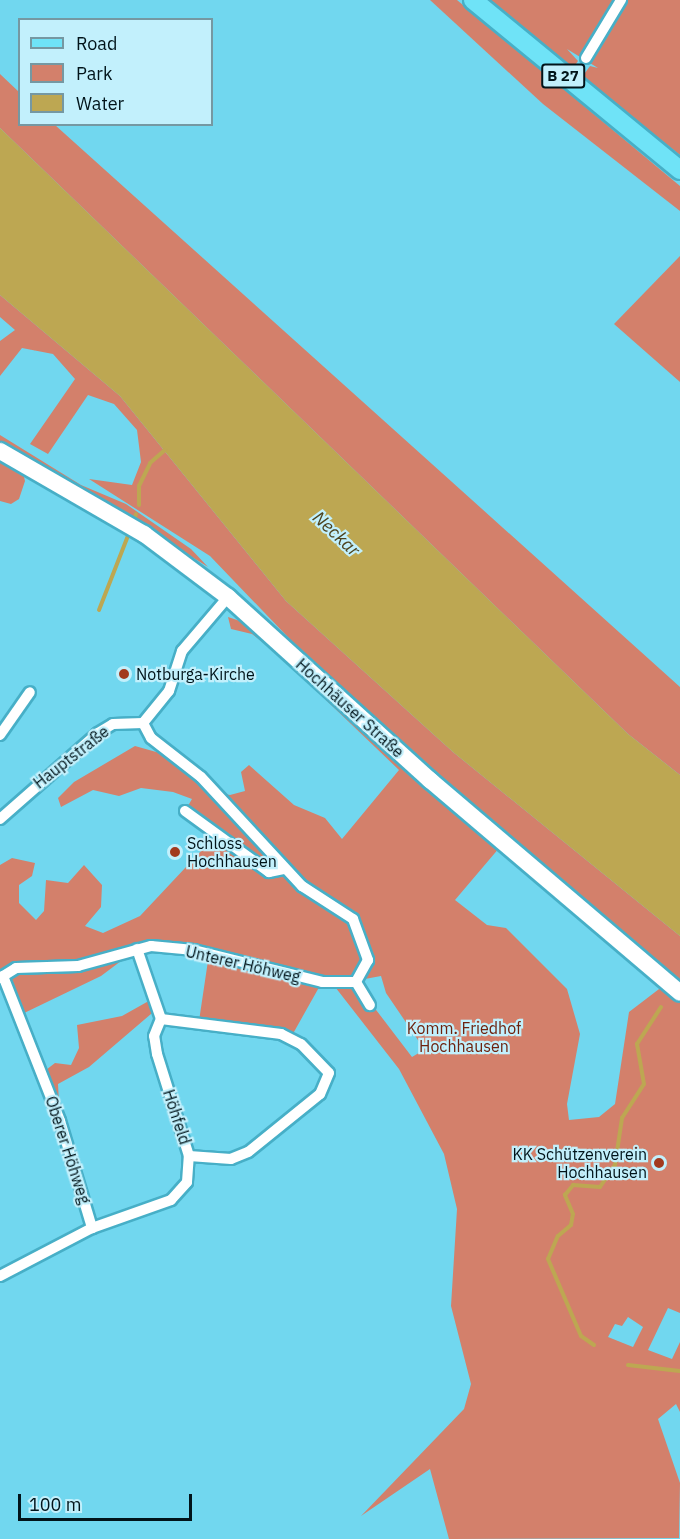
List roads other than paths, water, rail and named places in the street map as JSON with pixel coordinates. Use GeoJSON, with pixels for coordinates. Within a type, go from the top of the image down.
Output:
{"type":"FeatureCollection","features":[{"type":"Feature","properties":{"kind":"main road","name":"B 27"},"geometry":{"type":"LineString","coordinates":[[473,0],[680,170]]}},
{"type":"Feature","properties":{"kind":"main road","name":"Hochhäuser Straße"},"geometry":{"type":"LineString","coordinates":[[0,451],[144,534],[228,597],[430,780],[680,993]]}},
{"type":"Feature","properties":{"kind":"street"},"geometry":{"type":"LineString","coordinates":[[586,58],[621,0]]}},
{"type":"Feature","properties":{"kind":"street"},"geometry":{"type":"LineString","coordinates":[[228,597],[182,651],[169,691],[142,723],[151,738],[201,777],[285,869],[361,930],[368,960],[356,982],[370,1005]]}},
{"type":"Feature","properties":{"kind":"street"},"geometry":{"type":"LineString","coordinates":[[0,735],[30,692]]}},
{"type":"Feature","properties":{"kind":"street","name":"Hauptstraße"},"geometry":{"type":"LineString","coordinates":[[0,818],[98,733],[113,724],[142,723]]}},
{"type":"Feature","properties":{"kind":"street"},"geometry":{"type":"LineString","coordinates":[[185,811],[268,872],[285,869]]}},
{"type":"Feature","properties":{"kind":"street","name":"Unterer Höhweg"},"geometry":{"type":"LineString","coordinates":[[1,977],[33,966],[78,966],[137,949],[194,950],[322,982],[356,982]]}},
{"type":"Feature","properties":{"kind":"street","name":"Höhfeld"},"geometry":{"type":"LineString","coordinates":[[92,1228],[171,1200],[187,1182],[189,1156],[157,1054],[154,1036],[161,1019],[137,949]]}},
{"type":"Feature","properties":{"kind":"street","name":"Oberer Höhweg"},"geometry":{"type":"LineString","coordinates":[[1,977],[63,1132],[92,1228]]}},
{"type":"Feature","properties":{"kind":"street"},"geometry":{"type":"LineString","coordinates":[[161,1019],[281,1034],[301,1044],[329,1073],[320,1094],[248,1152],[231,1159],[189,1156]]}},
{"type":"Feature","properties":{"kind":"street"},"geometry":{"type":"LineString","coordinates":[[0,1276],[92,1228]]}},
{"type":"Feature","properties":{"kind":"water","name":"Neckar"},"geometry":{"type":"Polygon","coordinates":[[[0,128],[628,734],[680,775],[680,936],[453,752],[286,601],[120,396],[0,295],[0,128]]]}},
{"type":"Feature","properties":{"kind":"waterway"},"geometry":{"type":"LineString","coordinates":[[139,505],[139,486],[150,463],[165,450]]}},
{"type":"Feature","properties":{"kind":"waterway"},"geometry":{"type":"LineString","coordinates":[[135,518],[136,514]]}},
{"type":"Feature","properties":{"kind":"waterway"},"geometry":{"type":"LineString","coordinates":[[99,610],[129,533]]}},
{"type":"Feature","properties":{"kind":"waterway"},"geometry":{"type":"LineString","coordinates":[[594,1345],[581,1336],[548,1259],[558,1236],[571,1225],[573,1214],[565,1195],[573,1185],[600,1187],[615,1165],[622,1118],[644,1084],[637,1044],[661,1007]]}},
{"type":"Feature","properties":{"kind":"waterway"},"geometry":{"type":"LineString","coordinates":[[628,1365],[680,1371]]}},
{"type":"Feature","properties":{"kind":"place","name":"Notburga-Kirche"},"geometry":{"type":"Point","coordinates":[124,674]}},
{"type":"Feature","properties":{"kind":"place","name":"Schloss Hochhausen"},"geometry":{"type":"Point","coordinates":[175,852]}},
{"type":"Feature","properties":{"kind":"place","name":"KK Schützenverein Hochhausen"},"geometry":{"type":"Point","coordinates":[659,1163]}},
{"type":"Feature","properties":{"kind":"park label","name":"Komm. Friedhof Hochhausen"},"geometry":{"type":"Point","coordinates":[464,1037]}}]}
